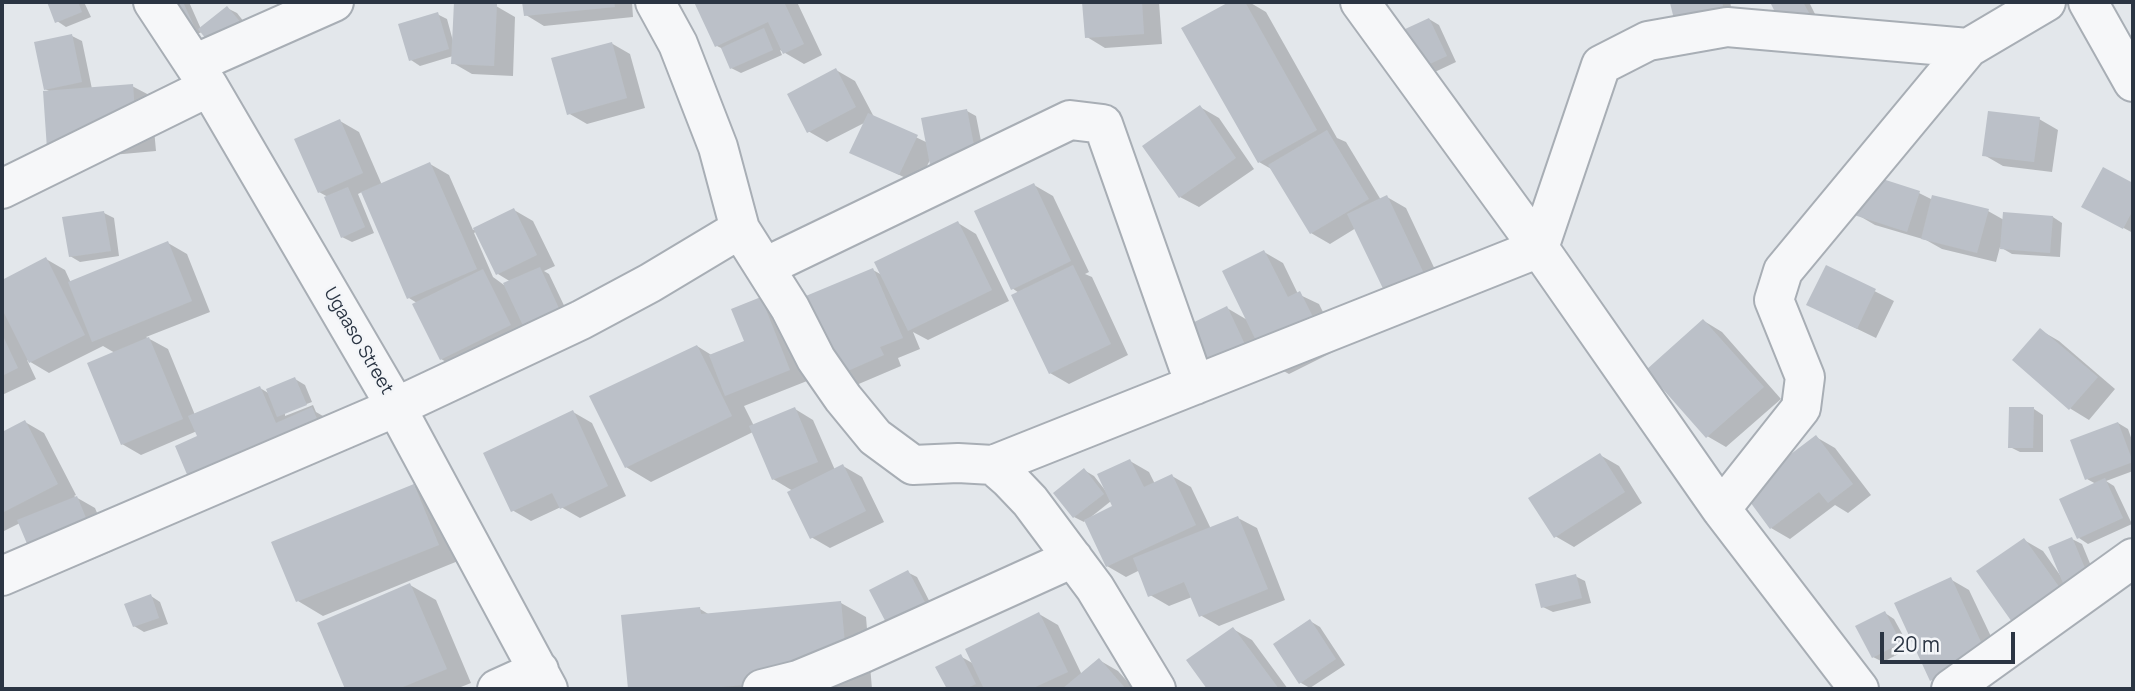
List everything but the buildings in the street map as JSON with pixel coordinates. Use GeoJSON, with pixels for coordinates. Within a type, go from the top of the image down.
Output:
{"type":"FeatureCollection","features":[{"type":"Feature","properties":{"kind":"street","name":"Ugaaso Street"},"geometry":{"type":"LineString","coordinates":[[153,2],[201,76],[396,407],[543,680]]}},
{"type":"Feature","properties":{"kind":"street"},"geometry":{"type":"LineString","coordinates":[[2,189],[334,2]]}},
{"type":"Feature","properties":{"kind":"street"},"geometry":{"type":"LineString","coordinates":[[655,2],[678,44],[718,147],[740,229],[790,308],[816,359],[843,398],[875,437],[913,465],[993,465],[1538,248],[1601,65],[1648,41],[1727,27],[1968,48]]}},
{"type":"Feature","properties":{"kind":"street"},"geometry":{"type":"LineString","coordinates":[[1360,2],[1538,248],[1721,509],[1858,689]]}},
{"type":"Feature","properties":{"kind":"street"},"geometry":{"type":"LineString","coordinates":[[1721,509],[1801,408],[1805,377],[1774,300],[1783,271],[1968,48],[2046,2]]}},
{"type":"Feature","properties":{"kind":"street"},"geometry":{"type":"LineString","coordinates":[[2088,2],[2133,82]]}},
{"type":"Feature","properties":{"kind":"street"},"geometry":{"type":"LineString","coordinates":[[765,267],[1070,120],[1103,124],[1195,385]]}},
{"type":"Feature","properties":{"kind":"street"},"geometry":{"type":"LineString","coordinates":[[2,576],[396,407],[581,320],[650,284],[740,229]]}},
{"type":"Feature","properties":{"kind":"street"},"geometry":{"type":"LineString","coordinates":[[993,465],[1030,501],[1095,588],[1156,689]]}},
{"type":"Feature","properties":{"kind":"street"},"geometry":{"type":"LineString","coordinates":[[762,689],[798,680],[862,654],[1073,558]]}},
{"type":"Feature","properties":{"kind":"street"},"geometry":{"type":"LineString","coordinates":[[1951,689],[2133,558]]}},
{"type":"Feature","properties":{"kind":"street"},"geometry":{"type":"LineString","coordinates":[[497,689],[543,680]]}}]}
